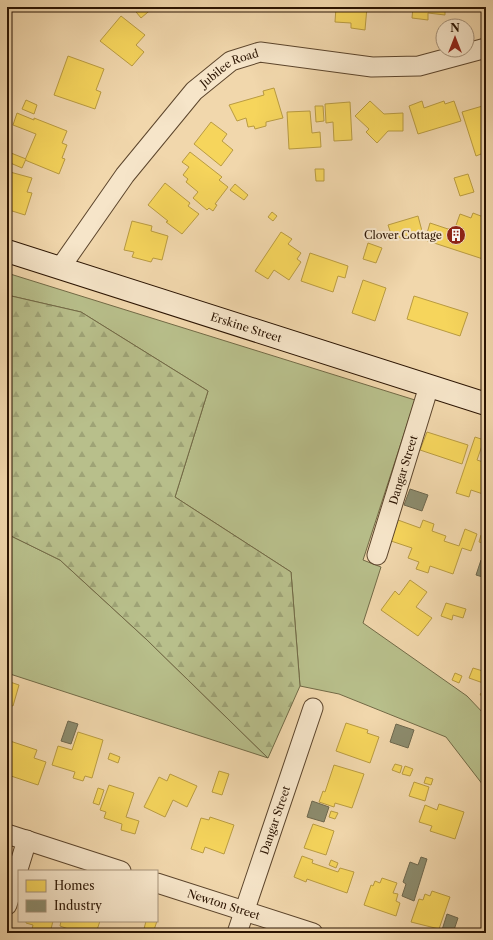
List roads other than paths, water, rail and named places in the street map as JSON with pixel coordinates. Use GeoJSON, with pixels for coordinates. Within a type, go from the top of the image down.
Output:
{"type":"FeatureCollection","features":[{"type":"Feature","properties":{"kind":"street","name":"Jubilee Road"},"geometry":{"type":"LineString","coordinates":[[60,268],[125,175],[194,91],[231,61],[260,52],[372,67],[420,66],[486,48]]}},
{"type":"Feature","properties":{"kind":"street","name":"Erskine Street"},"geometry":{"type":"LineString","coordinates":[[7,252],[486,404]]}},
{"type":"Feature","properties":{"kind":"street","name":"Dangar Street"},"geometry":{"type":"LineString","coordinates":[[377,555],[429,386]]}},
{"type":"Feature","properties":{"kind":"street","name":"Dangar Street"},"geometry":{"type":"LineString","coordinates":[[237,933],[313,708]]}},
{"type":"Feature","properties":{"kind":"street"},"geometry":{"type":"LineString","coordinates":[[7,834],[118,870]]}},
{"type":"Feature","properties":{"kind":"street"},"geometry":{"type":"LineString","coordinates":[[18,870],[28,840]]}},
{"type":"Feature","properties":{"kind":"street"},"geometry":{"type":"LineString","coordinates":[[7,905],[18,871]]}},
{"type":"Feature","properties":{"kind":"street","name":"Newton Street"},"geometry":{"type":"LineString","coordinates":[[158,883],[313,933]]}},
{"type":"Feature","properties":{"kind":"place","name":"Clover Cottage"},"geometry":{"type":"Point","coordinates":[456,235]}}]}
